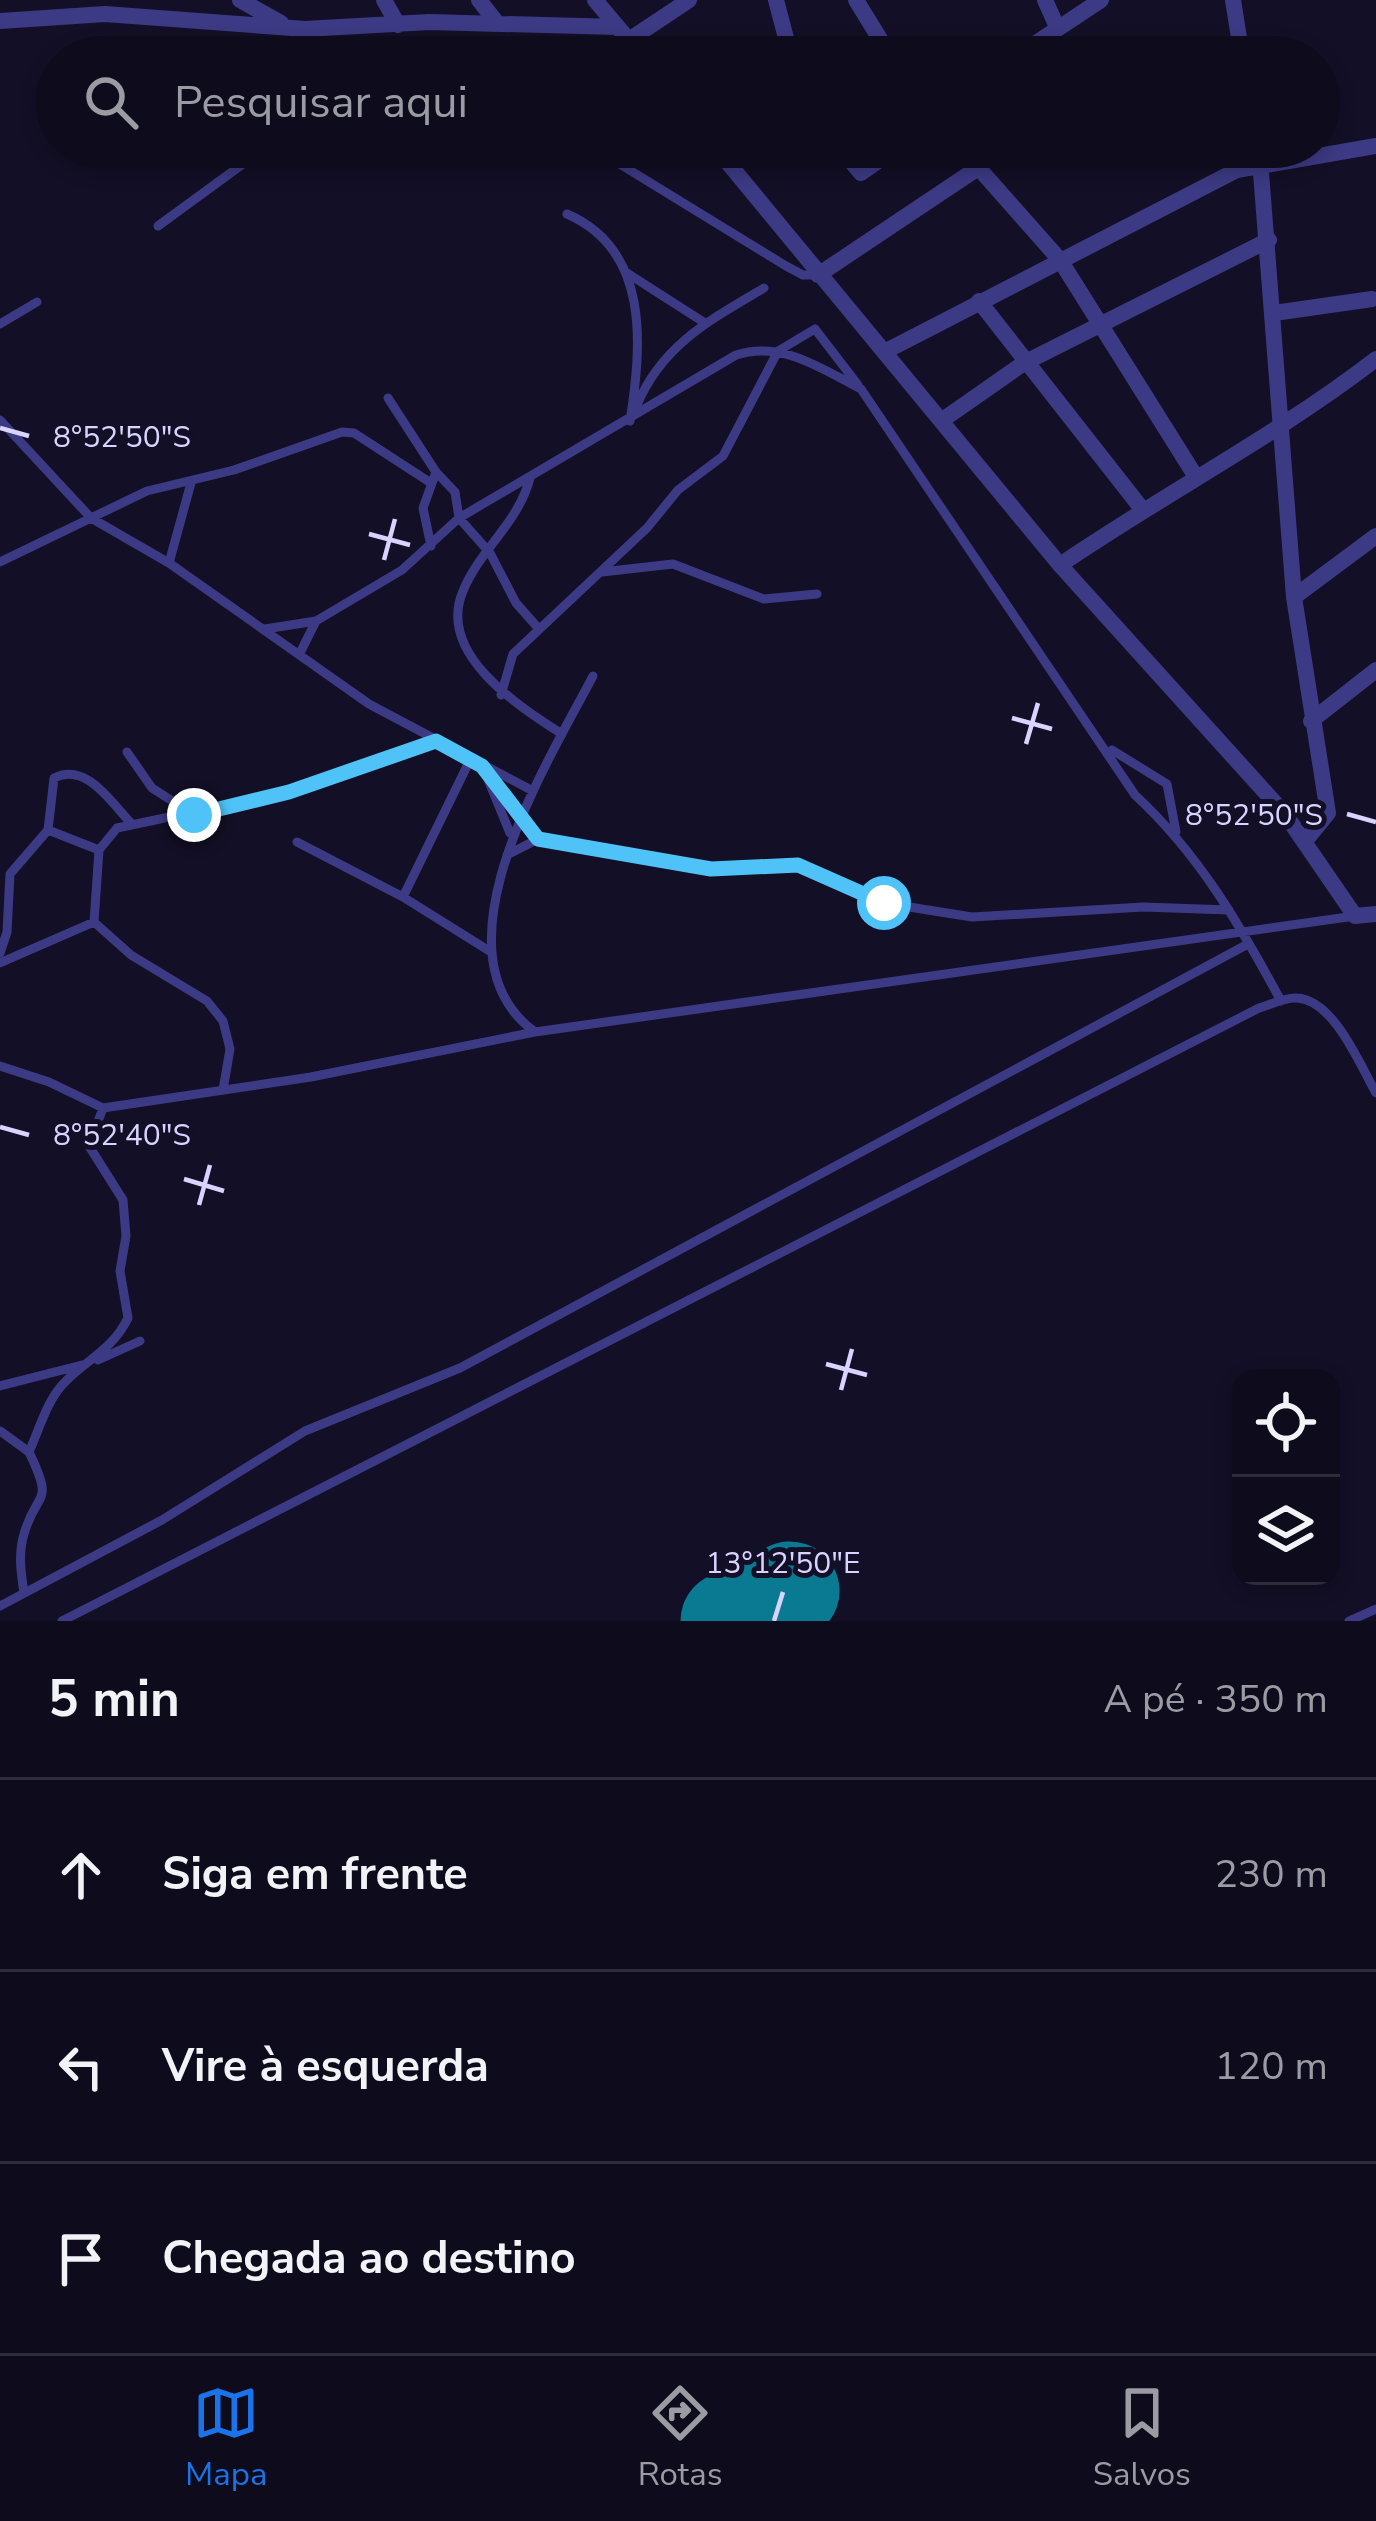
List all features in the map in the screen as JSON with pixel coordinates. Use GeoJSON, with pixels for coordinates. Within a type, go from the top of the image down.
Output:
{"type":"FeatureCollection","features":[{"type":"Feature","properties":{"kind":"street"},"geometry":{"type":"LineString","coordinates":[[240,0],[295,28]]}},
{"type":"Feature","properties":{"kind":"street"},"geometry":{"type":"LineString","coordinates":[[384,0],[398,25]]}},
{"type":"Feature","properties":{"kind":"street"},"geometry":{"type":"LineString","coordinates":[[479,0],[497,23]]}},
{"type":"Feature","properties":{"kind":"street"},"geometry":{"type":"LineString","coordinates":[[595,0],[626,36]]}},
{"type":"Feature","properties":{"kind":"street"},"geometry":{"type":"LineString","coordinates":[[0,21],[105,14],[295,28],[497,23],[624,33],[689,0]]}},
{"type":"Feature","properties":{"kind":"street"},"geometry":{"type":"LineString","coordinates":[[776,0],[785,36]]}},
{"type":"Feature","properties":{"kind":"street"},"geometry":{"type":"LineString","coordinates":[[856,0],[878,36]]}},
{"type":"Feature","properties":{"kind":"street"},"geometry":{"type":"LineString","coordinates":[[1046,0],[1057,27]]}},
{"type":"Feature","properties":{"kind":"street"},"geometry":{"type":"LineString","coordinates":[[1044,36],[1101,0]]}},
{"type":"Feature","properties":{"kind":"street"},"geometry":{"type":"LineString","coordinates":[[1233,0],[1239,36]]}},
{"type":"Feature","properties":{"kind":"street"},"geometry":{"type":"LineString","coordinates":[[1340,149],[1376,146]]}},
{"type":"Feature","properties":{"kind":"street"},"geometry":{"type":"LineString","coordinates":[[732,168],[1060,565],[1306,840],[1355,916],[1376,914]]}},
{"type":"Feature","properties":{"kind":"street"},"geometry":{"type":"LineString","coordinates":[[818,274],[978,168],[1060,260],[1196,477]]}},
{"type":"Feature","properties":{"kind":"street"},"geometry":{"type":"LineString","coordinates":[[884,352],[1237,168]]}},
{"type":"Feature","properties":{"kind":"street"},"geometry":{"type":"LineString","coordinates":[[1262,168],[1294,597],[1328,813],[1306,840]]}},
{"type":"Feature","properties":{"kind":"street"},"geometry":{"type":"LineString","coordinates":[[941,421],[1024,363],[1270,240]]}},
{"type":"Feature","properties":{"kind":"street"},"geometry":{"type":"LineString","coordinates":[[1274,313],[1372,299]]}},
{"type":"Feature","properties":{"kind":"street"},"geometry":{"type":"LineString","coordinates":[[979,301],[1142,509]]}},
{"type":"Feature","properties":{"kind":"street"},"geometry":{"type":"LineString","coordinates":[[1060,565],[1142,509],[1284,427],[1376,359]]}},
{"type":"Feature","properties":{"kind":"street"},"geometry":{"type":"LineString","coordinates":[[1294,597],[1376,536]]}},
{"type":"Feature","properties":{"kind":"street"},"geometry":{"type":"LineString","coordinates":[[1311,721],[1376,670]]}},
{"type":"Feature","properties":{"kind":"lane"},"geometry":{"type":"LineString","coordinates":[[295,28],[299,36]]}},
{"type":"Feature","properties":{"kind":"lane"},"geometry":{"type":"LineString","coordinates":[[158,226],[237,168]]}},
{"type":"Feature","properties":{"kind":"lane"},"geometry":{"type":"LineString","coordinates":[[626,168],[786,266],[803,275],[818,274]]}},
{"type":"Feature","properties":{"kind":"lane"},"geometry":{"type":"LineString","coordinates":[[567,214],[602,234],[627,273],[637,311],[638,349],[630,421]]}},
{"type":"Feature","properties":{"kind":"lane"},"geometry":{"type":"LineString","coordinates":[[627,273],[705,323]]}},
{"type":"Feature","properties":{"kind":"lane"},"geometry":{"type":"LineString","coordinates":[[630,421],[651,374],[705,323],[764,288]]}},
{"type":"Feature","properties":{"kind":"lane"},"geometry":{"type":"LineString","coordinates":[[0,324],[37,302]]}},
{"type":"Feature","properties":{"kind":"lane"},"geometry":{"type":"LineString","coordinates":[[265,629],[316,621],[402,570],[459,518],[736,355],[778,351],[815,329],[1107,747],[1135,795],[1176,832],[1229,910],[1281,1001]]}},
{"type":"Feature","properties":{"kind":"lane"},"geometry":{"type":"LineString","coordinates":[[821,369],[831,349]]}},
{"type":"Feature","properties":{"kind":"lane"},"geometry":{"type":"LineString","coordinates":[[778,351],[861,389]]}},
{"type":"Feature","properties":{"kind":"lane"},"geometry":{"type":"LineString","coordinates":[[501,694],[513,654],[677,490],[723,456],[778,351]]}},
{"type":"Feature","properties":{"kind":"lane"},"geometry":{"type":"LineString","coordinates":[[388,398],[433,478],[423,508],[431,546]]}},
{"type":"Feature","properties":{"kind":"lane"},"geometry":{"type":"LineString","coordinates":[[0,420],[91,518],[170,563],[369,704],[533,791]]}},
{"type":"Feature","properties":{"kind":"lane"},"geometry":{"type":"LineString","coordinates":[[0,562],[148,491],[191,483],[342,432],[354,433],[455,491],[459,518],[490,554],[516,603],[539,629]]}},
{"type":"Feature","properties":{"kind":"lane"},"geometry":{"type":"LineString","coordinates":[[530,478],[515,520],[463,590],[459,612],[464,640],[501,694],[562,734]]}},
{"type":"Feature","properties":{"kind":"lane"},"geometry":{"type":"LineString","coordinates":[[170,563],[191,483]]}},
{"type":"Feature","properties":{"kind":"lane"},"geometry":{"type":"LineString","coordinates":[[599,573],[673,564],[764,599],[817,594]]}},
{"type":"Feature","properties":{"kind":"lane"},"geometry":{"type":"LineString","coordinates":[[300,653],[316,621]]}},
{"type":"Feature","properties":{"kind":"lane"},"geometry":{"type":"LineString","coordinates":[[535,1032],[514,1017],[505,1001],[491,952],[510,835],[592,676]]}},
{"type":"Feature","properties":{"kind":"lane"},"geometry":{"type":"LineString","coordinates":[[94,922],[99,850],[109,834],[130,822],[194,815],[289,792],[436,741]]}},
{"type":"Feature","properties":{"kind":"lane"},"geometry":{"type":"LineString","coordinates":[[1107,747],[1167,784],[1176,832]]}},
{"type":"Feature","properties":{"kind":"lane"},"geometry":{"type":"LineString","coordinates":[[127,752],[152,788],[194,815]]}},
{"type":"Feature","properties":{"kind":"lane"},"geometry":{"type":"LineString","coordinates":[[403,897],[470,760]]}},
{"type":"Feature","properties":{"kind":"lane"},"geometry":{"type":"LineString","coordinates":[[482,766],[538,839]]}},
{"type":"Feature","properties":{"kind":"lane"},"geometry":{"type":"LineString","coordinates":[[482,766],[510,835]]}},
{"type":"Feature","properties":{"kind":"lane"},"geometry":{"type":"LineString","coordinates":[[0,953],[8,932],[10,874],[48,830],[49,786],[65,773],[85,776],[130,822]]}},
{"type":"Feature","properties":{"kind":"lane"},"geometry":{"type":"LineString","coordinates":[[48,830],[99,850]]}},
{"type":"Feature","properties":{"kind":"lane"},"geometry":{"type":"LineString","coordinates":[[507,855],[538,839],[711,869],[798,865],[884,903],[928,913],[1014,917],[1143,908],[1229,910]]}},
{"type":"Feature","properties":{"kind":"lane"},"geometry":{"type":"LineString","coordinates":[[297,842],[403,897],[491,952]]}},
{"type":"Feature","properties":{"kind":"lane"},"geometry":{"type":"LineString","coordinates":[[0,1066],[103,1108],[535,1032],[1355,916]]}},
{"type":"Feature","properties":{"kind":"lane"},"geometry":{"type":"LineString","coordinates":[[0,963],[94,922]]}},
{"type":"Feature","properties":{"kind":"lane"},"geometry":{"type":"LineString","coordinates":[[94,922],[131,955],[206,1001],[223,1021],[230,1049],[223,1090]]}},
{"type":"Feature","properties":{"kind":"lane"},"geometry":{"type":"LineString","coordinates":[[0,1606],[162,1520],[305,1431],[460,1368],[1248,944]]}},
{"type":"Feature","properties":{"kind":"lane"},"geometry":{"type":"LineString","coordinates":[[62,1621],[1281,1001],[1294,997],[1312,1002],[1326,1015],[1376,1093]]}},
{"type":"Feature","properties":{"kind":"lane"},"geometry":{"type":"LineString","coordinates":[[0,1386],[96,1361],[123,1328],[129,1306],[120,1271],[126,1237],[123,1200],[89,1146],[103,1108]]}},
{"type":"Feature","properties":{"kind":"lane"},"geometry":{"type":"LineString","coordinates":[[29,1452],[54,1394],[70,1376],[140,1341]]}},
{"type":"Feature","properties":{"kind":"lane"},"geometry":{"type":"LineString","coordinates":[[0,1431],[29,1452],[42,1479],[44,1500],[22,1537],[24,1593]]}},
{"type":"Feature","properties":{"kind":"lane"},"geometry":{"type":"LineString","coordinates":[[1349,1621],[1376,1609]]}},
{"type":"Feature","properties":{"kind":"runway"},"geometry":{"type":"LineString","coordinates":[[730,1621],[790,1591]]}},
{"type":"Feature","properties":{"kind":"route"},"geometry":{"type":"LineString","coordinates":[[194,815],[289,792],[436,741],[482,766],[538,839],[584,843],[668,865],[711,869],[798,865],[884,903]]}}]}
